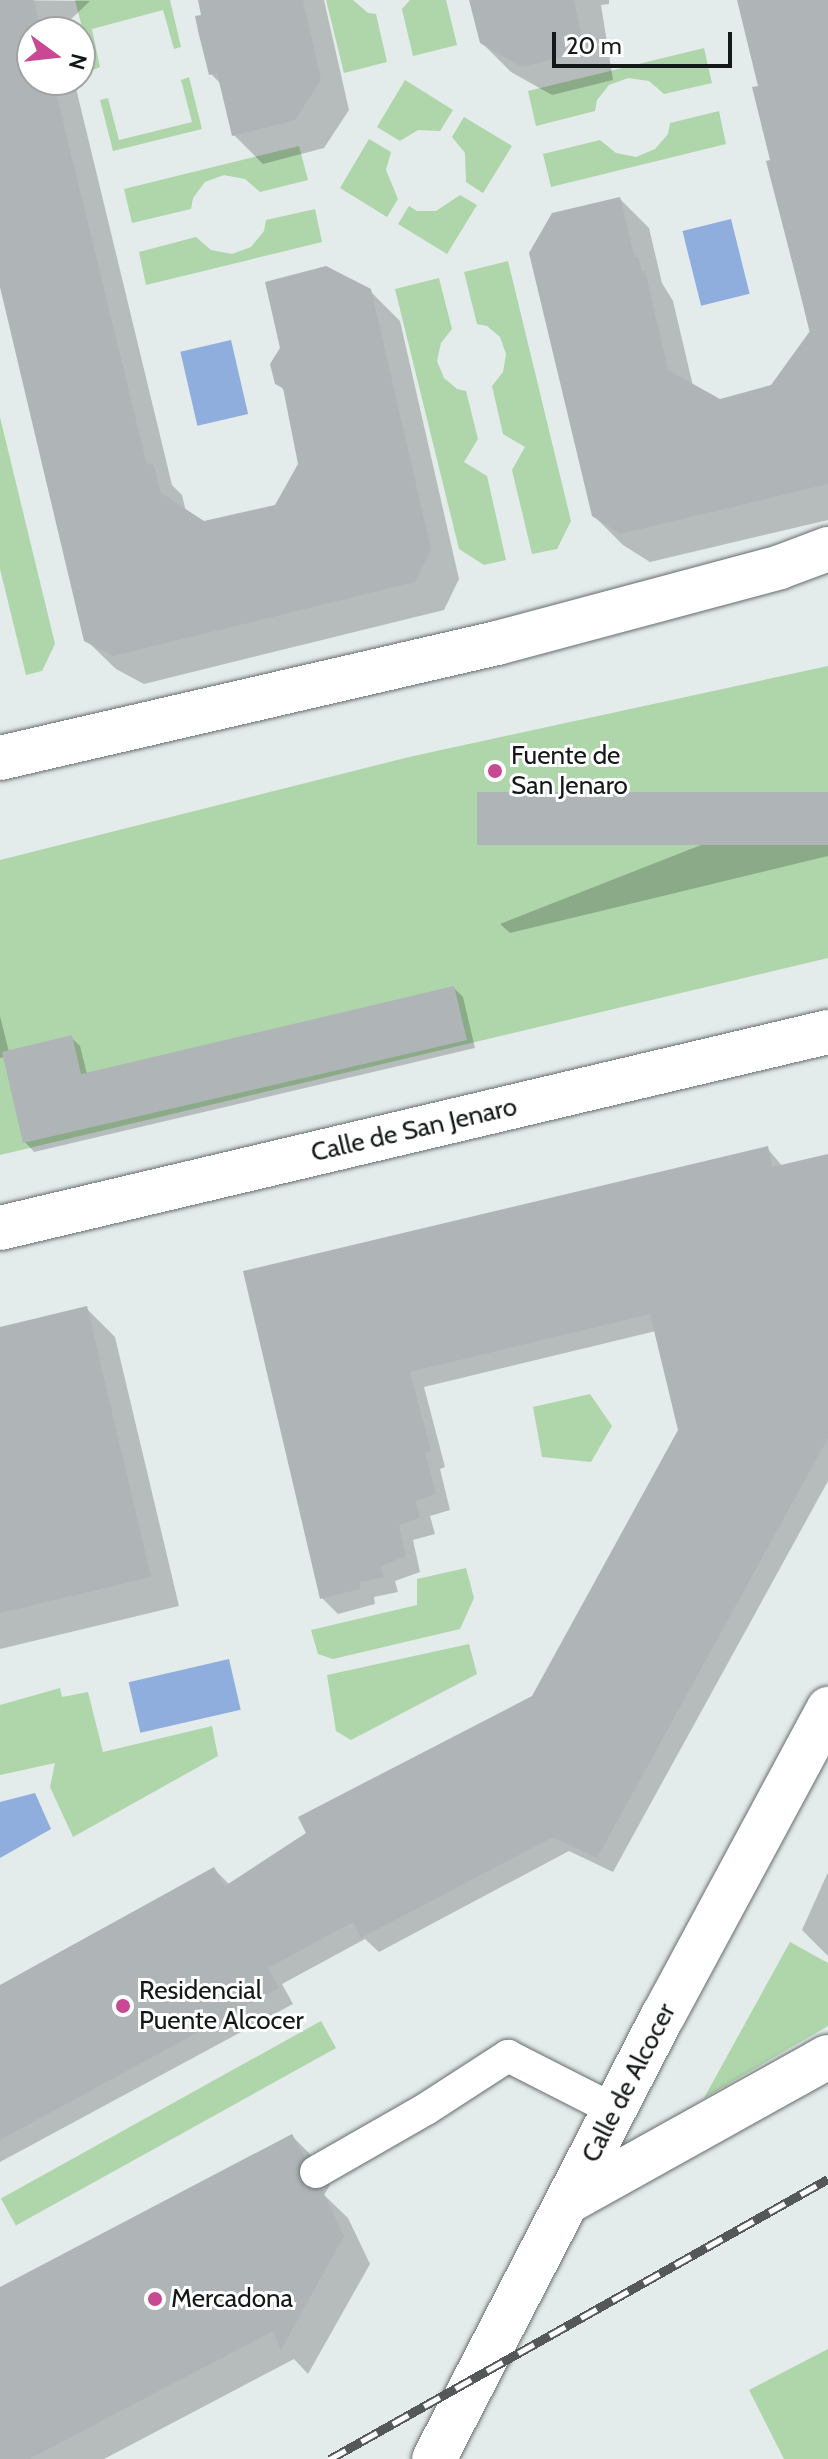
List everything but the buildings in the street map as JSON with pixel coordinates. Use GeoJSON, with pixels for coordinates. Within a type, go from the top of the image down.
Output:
{"type":"FeatureCollection","features":[{"type":"Feature","properties":{"kind":"street"},"geometry":{"type":"LineString","coordinates":[[0,758],[497,643],[780,567],[828,549]]}},
{"type":"Feature","properties":{"kind":"street"},"geometry":{"type":"LineString","coordinates":[[780,567],[828,576]]}},
{"type":"Feature","properties":{"kind":"street","name":"Calle de San Jenaro"},"geometry":{"type":"LineString","coordinates":[[0,1228],[828,1032]]}},
{"type":"Feature","properties":{"kind":"street","name":"Calle de Alcocer"},"geometry":{"type":"LineString","coordinates":[[434,2459],[614,2110],[828,1709]]}},
{"type":"Feature","properties":{"kind":"street"},"geometry":{"type":"LineString","coordinates":[[569,2201],[828,2057]]}},
{"type":"Feature","properties":{"kind":"lane"},"geometry":{"type":"LineString","coordinates":[[316,2172],[426,2109],[508,2056],[614,2110]]}},
{"type":"Feature","properties":{"kind":"green space"},"geometry":{"type":"Polygon","coordinates":[[[75,0],[170,0],[181,47],[174,49],[163,10],[96,28],[96,16],[79,16],[75,0]]]}},
{"type":"Feature","properties":{"kind":"green space"},"geometry":{"type":"Polygon","coordinates":[[[326,0],[353,0],[368,13],[376,14],[387,62],[344,73],[326,0]]]}},
{"type":"Feature","properties":{"kind":"green space"},"geometry":{"type":"Polygon","coordinates":[[[410,0],[446,0],[457,45],[413,56],[402,9],[410,0]]]}},
{"type":"Feature","properties":{"kind":"green space"},"geometry":{"type":"Polygon","coordinates":[[[96,48],[100,67],[96,69],[96,48]]]}},
{"type":"Feature","properties":{"kind":"green space"},"geometry":{"type":"Polygon","coordinates":[[[704,48],[712,83],[664,94],[649,81],[628,78],[609,85],[597,100],[595,111],[536,126],[528,91],[704,48]]]}},
{"type":"Feature","properties":{"kind":"green space"},"geometry":{"type":"Polygon","coordinates":[[[189,77],[202,129],[113,151],[100,100],[108,98],[119,140],[192,122],[181,80],[189,77]]]}},
{"type":"Feature","properties":{"kind":"green space"},"geometry":{"type":"Polygon","coordinates":[[[405,80],[453,110],[440,131],[418,130],[400,141],[377,127],[405,80]]]}},
{"type":"Feature","properties":{"kind":"green space"},"geometry":{"type":"Polygon","coordinates":[[[719,111],[726,144],[551,187],[543,154],[600,140],[616,153],[636,157],[655,149],[668,134],[670,123],[719,111]]]}},
{"type":"Feature","properties":{"kind":"green space"},"geometry":{"type":"Polygon","coordinates":[[[464,117],[512,146],[483,193],[466,182],[465,153],[452,137],[464,117]]]}},
{"type":"Feature","properties":{"kind":"green space"},"geometry":{"type":"Polygon","coordinates":[[[369,139],[391,152],[386,170],[398,199],[387,217],[340,188],[369,139]]]}},
{"type":"Feature","properties":{"kind":"green space"},"geometry":{"type":"Polygon","coordinates":[[[299,146],[308,180],[260,192],[245,179],[224,175],[205,182],[193,198],[191,209],[132,223],[124,189],[299,146]]]}},
{"type":"Feature","properties":{"kind":"green space"},"geometry":{"type":"Polygon","coordinates":[[[460,195],[477,205],[447,254],[398,224],[409,206],[417,211],[436,211],[460,195]]]}},
{"type":"Feature","properties":{"kind":"green space"},"geometry":{"type":"Polygon","coordinates":[[[315,209],[322,242],[146,285],[139,252],[196,237],[211,250],[232,254],[251,247],[264,231],[266,220],[315,209]]]}},
{"type":"Feature","properties":{"kind":"green space"},"geometry":{"type":"Polygon","coordinates":[[[508,261],[571,521],[557,549],[532,554],[512,470],[525,447],[503,434],[492,386],[503,372],[506,354],[500,337],[487,326],[477,324],[464,272],[508,261]]]}},
{"type":"Feature","properties":{"kind":"green space"},"geometry":{"type":"Polygon","coordinates":[[[439,278],[452,329],[441,343],[437,361],[444,378],[457,389],[466,391],[478,439],[464,462],[487,476],[506,560],[484,565],[459,549],[395,289],[439,278]]]}},
{"type":"Feature","properties":{"kind":"green space"},"geometry":{"type":"Polygon","coordinates":[[[0,417],[55,644],[42,671],[26,675],[0,569],[0,417]]]}},
{"type":"Feature","properties":{"kind":"green space"},"geometry":{"type":"Polygon","coordinates":[[[828,666],[828,958],[0,1155],[0,860],[409,757],[828,666]]]}},
{"type":"Feature","properties":{"kind":"green space"},"geometry":{"type":"Polygon","coordinates":[[[590,1394],[612,1426],[591,1462],[542,1457],[533,1407],[590,1394]]]}},
{"type":"Feature","properties":{"kind":"green space"},"geometry":{"type":"Polygon","coordinates":[[[466,1568],[474,1598],[460,1629],[333,1659],[318,1654],[311,1630],[417,1605],[417,1579],[466,1568]]]}},
{"type":"Feature","properties":{"kind":"green space"},"geometry":{"type":"Polygon","coordinates":[[[469,1644],[477,1674],[351,1740],[336,1731],[327,1675],[469,1644]]]}},
{"type":"Feature","properties":{"kind":"green space"},"geometry":{"type":"Polygon","coordinates":[[[60,1688],[62,1697],[88,1692],[103,1752],[212,1726],[218,1756],[73,1837],[50,1787],[55,1763],[0,1775],[0,1705],[60,1688]]]}},
{"type":"Feature","properties":{"kind":"green space"},"geometry":{"type":"Polygon","coordinates":[[[790,1942],[828,1963],[828,2026],[704,2098],[790,1942]]]}},
{"type":"Feature","properties":{"kind":"green space"},"geometry":{"type":"Polygon","coordinates":[[[321,2021],[336,2048],[16,2226],[1,2198],[321,2021]]]}},
{"type":"Feature","properties":{"kind":"green space"},"geometry":{"type":"Polygon","coordinates":[[[828,2349],[828,2459],[784,2459],[749,2390],[828,2349]]]}},
{"type":"Feature","properties":{"kind":"water"},"geometry":{"type":"Polygon","coordinates":[[[731,219],[750,294],[701,306],[682,231],[731,219]]]}},
{"type":"Feature","properties":{"kind":"water"},"geometry":{"type":"Polygon","coordinates":[[[231,340],[248,414],[197,426],[180,352],[231,340]]]}},
{"type":"Feature","properties":{"kind":"water"},"geometry":{"type":"Polygon","coordinates":[[[229,1659],[241,1710],[140,1733],[129,1682],[229,1659]]]}},
{"type":"Feature","properties":{"kind":"water"},"geometry":{"type":"Polygon","coordinates":[[[35,1793],[51,1829],[0,1858],[0,1802],[35,1793]]]}},
{"type":"Feature","properties":{"kind":"railway"},"geometry":{"type":"LineString","coordinates":[[330,2459],[828,2179]]}},
{"type":"Feature","properties":{"kind":"place","name":"Fuente de San Jenaro"},"geometry":{"type":"Point","coordinates":[495,771]}},
{"type":"Feature","properties":{"kind":"place","name":"Residencial Puente Alcocer"},"geometry":{"type":"Point","coordinates":[123,2006]}},
{"type":"Feature","properties":{"kind":"place","name":"Mercadona"},"geometry":{"type":"Point","coordinates":[155,2299]}}]}
